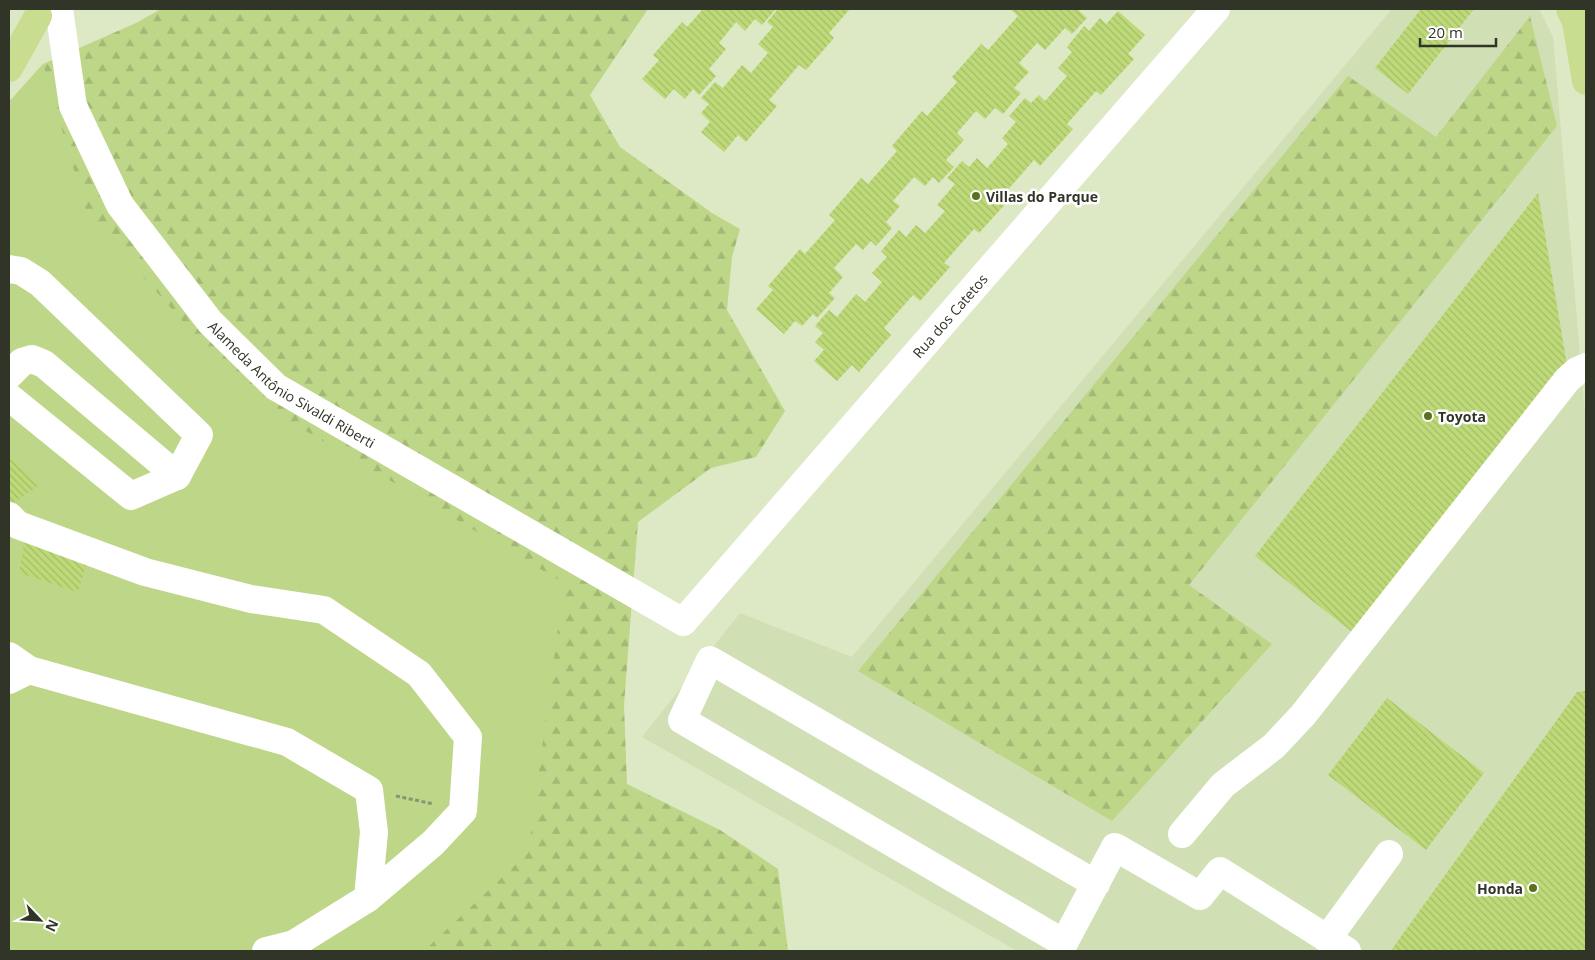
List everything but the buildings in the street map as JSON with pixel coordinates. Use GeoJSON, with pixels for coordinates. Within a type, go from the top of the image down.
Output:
{"type":"FeatureCollection","features":[{"type":"Feature","properties":{"kind":"main road"},"geometry":{"type":"LineString","coordinates":[[1570,9],[1576,22],[1586,81]]}},
{"type":"Feature","properties":{"kind":"main road"},"geometry":{"type":"LineString","coordinates":[[9,30],[50,11]]}},
{"type":"Feature","properties":{"kind":"main road"},"geometry":{"type":"LineString","coordinates":[[9,68],[50,11]]}},
{"type":"Feature","properties":{"kind":"street","name":"Rua dos Catetos"},"geometry":{"type":"LineString","coordinates":[[683,622],[1216,9]]}},
{"type":"Feature","properties":{"kind":"street","name":"Alameda Antônio Sivaldi Riberti"},"geometry":{"type":"LineString","coordinates":[[50,11],[73,106],[120,205],[210,322],[276,387],[683,622]]}},
{"type":"Feature","properties":{"kind":"street"},"geometry":{"type":"LineString","coordinates":[[9,269],[21,270],[40,283],[199,435],[177,476],[131,496],[9,397]]}},
{"type":"Feature","properties":{"kind":"street"},"geometry":{"type":"LineString","coordinates":[[9,375],[22,362],[32,358],[44,364],[177,476]]}},
{"type":"Feature","properties":{"kind":"street"},"geometry":{"type":"LineString","coordinates":[[1182,834],[1223,785],[1274,746],[1303,715],[1567,380],[1577,371],[1586,367]]}},
{"type":"Feature","properties":{"kind":"street"},"geometry":{"type":"LineString","coordinates":[[9,516],[18,525],[145,572],[251,599],[324,610],[419,674],[468,737],[463,811],[433,842],[368,898],[294,944],[266,951]]}},
{"type":"Feature","properties":{"kind":"street"},"geometry":{"type":"LineString","coordinates":[[1096,884],[710,660],[682,720],[1064,943],[1096,884],[1116,847],[1200,896],[1220,871],[1337,945],[1389,854]]}},
{"type":"Feature","properties":{"kind":"street"},"geometry":{"type":"LineString","coordinates":[[16,669],[287,742],[369,790],[374,832],[368,898]]}},
{"type":"Feature","properties":{"kind":"path"},"geometry":{"type":"LineString","coordinates":[[369,790],[463,811]]}},
{"type":"Feature","properties":{"kind":"shaded area"},"geometry":{"type":"Polygon","coordinates":[[[1392,9],[1539,9],[1553,37],[1586,426],[1586,951],[1017,951],[642,737],[740,613],[852,657],[1392,9]]]}},
{"type":"Feature","properties":{"kind":"green space"},"geometry":{"type":"Polygon","coordinates":[[[161,9],[648,9],[590,95],[620,147],[712,213],[740,229],[732,257],[727,310],[785,411],[756,457],[711,468],[638,522],[624,705],[627,784],[720,830],[778,869],[788,951],[9,951],[9,102],[43,64],[136,23],[161,9]]]}},
{"type":"Feature","properties":{"kind":"green space"},"geometry":{"type":"Polygon","coordinates":[[[1530,16],[1557,126],[1189,585],[1272,644],[1112,821],[858,671],[1348,76],[1436,137],[1530,16]]]}},
{"type":"Feature","properties":{"kind":"green space"},"geometry":{"type":"Polygon","coordinates":[[[43,64],[87,215],[255,401],[564,583],[528,853],[424,951],[9,951],[9,102],[43,64]]]}},
{"type":"Feature","properties":{"kind":"place","name":"Villas do Parque"},"geometry":{"type":"Point","coordinates":[976,196]}},
{"type":"Feature","properties":{"kind":"place","name":"Toyota"},"geometry":{"type":"Point","coordinates":[1428,416]}},
{"type":"Feature","properties":{"kind":"place","name":"Honda"},"geometry":{"type":"Point","coordinates":[1533,888]}}]}
